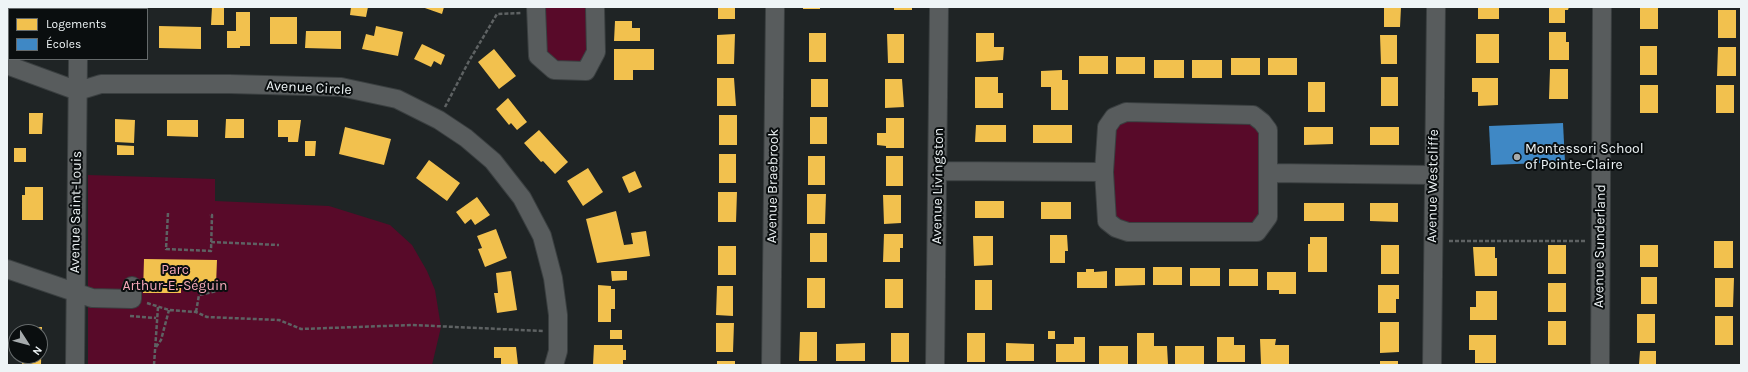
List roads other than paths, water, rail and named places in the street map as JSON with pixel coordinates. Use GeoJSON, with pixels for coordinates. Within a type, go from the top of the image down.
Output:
{"type":"FeatureCollection","features":[{"type":"Feature","properties":{"kind":"street"},"geometry":{"type":"LineString","coordinates":[[536,9],[538,56],[554,70],[586,70],[596,52],[595,7]]}},
{"type":"Feature","properties":{"kind":"street","name":"Avenue Braebrook"},"geometry":{"type":"LineString","coordinates":[[771,365],[775,7]]}},
{"type":"Feature","properties":{"kind":"street","name":"Avenue Livingston"},"geometry":{"type":"LineString","coordinates":[[935,365],[939,7]]}},
{"type":"Feature","properties":{"kind":"street","name":"Avenue Westcliffe"},"geometry":{"type":"LineString","coordinates":[[1432,365],[1436,7]]}},
{"type":"Feature","properties":{"kind":"street","name":"Avenue Sunderland"},"geometry":{"type":"LineString","coordinates":[[1600,365],[1602,7]]}},
{"type":"Feature","properties":{"kind":"street","name":"Avenue Saint-Louis"},"geometry":{"type":"LineString","coordinates":[[75,365],[78,60]]}},
{"type":"Feature","properties":{"kind":"street"},"geometry":{"type":"LineString","coordinates":[[7,65],[78,91]]}},
{"type":"Feature","properties":{"kind":"street","name":"Avenue Circle"},"geometry":{"type":"LineString","coordinates":[[78,91],[101,84],[229,84],[341,87],[397,99],[438,120],[466,138],[493,161],[522,198],[542,236],[553,278],[558,315],[558,351],[554,365]]}},
{"type":"Feature","properties":{"kind":"street"},"geometry":{"type":"LineString","coordinates":[[1126,112],[1253,116],[1262,122],[1268,130],[1270,173],[1268,217],[1257,232],[1128,232],[1116,228],[1107,221],[1104,172],[1107,127],[1114,117],[1126,112]]}},
{"type":"Feature","properties":{"kind":"street"},"geometry":{"type":"LineString","coordinates":[[938,171],[1104,172]]}},
{"type":"Feature","properties":{"kind":"street"},"geometry":{"type":"LineString","coordinates":[[1270,173],[1433,175]]}},
{"type":"Feature","properties":{"kind":"street"},"geometry":{"type":"LineString","coordinates":[[7,269],[52,286],[75,291],[92,298],[132,299],[136,293]]}},
{"type":"Feature","properties":{"kind":"place","name":"Montessori School of Pointe-Claire"},"geometry":{"type":"Point","coordinates":[1517,157]}},
{"type":"Feature","properties":{"kind":"park label","name":"Parc Arthur-E.-Séguin"},"geometry":{"type":"Point","coordinates":[175,278]}}]}
